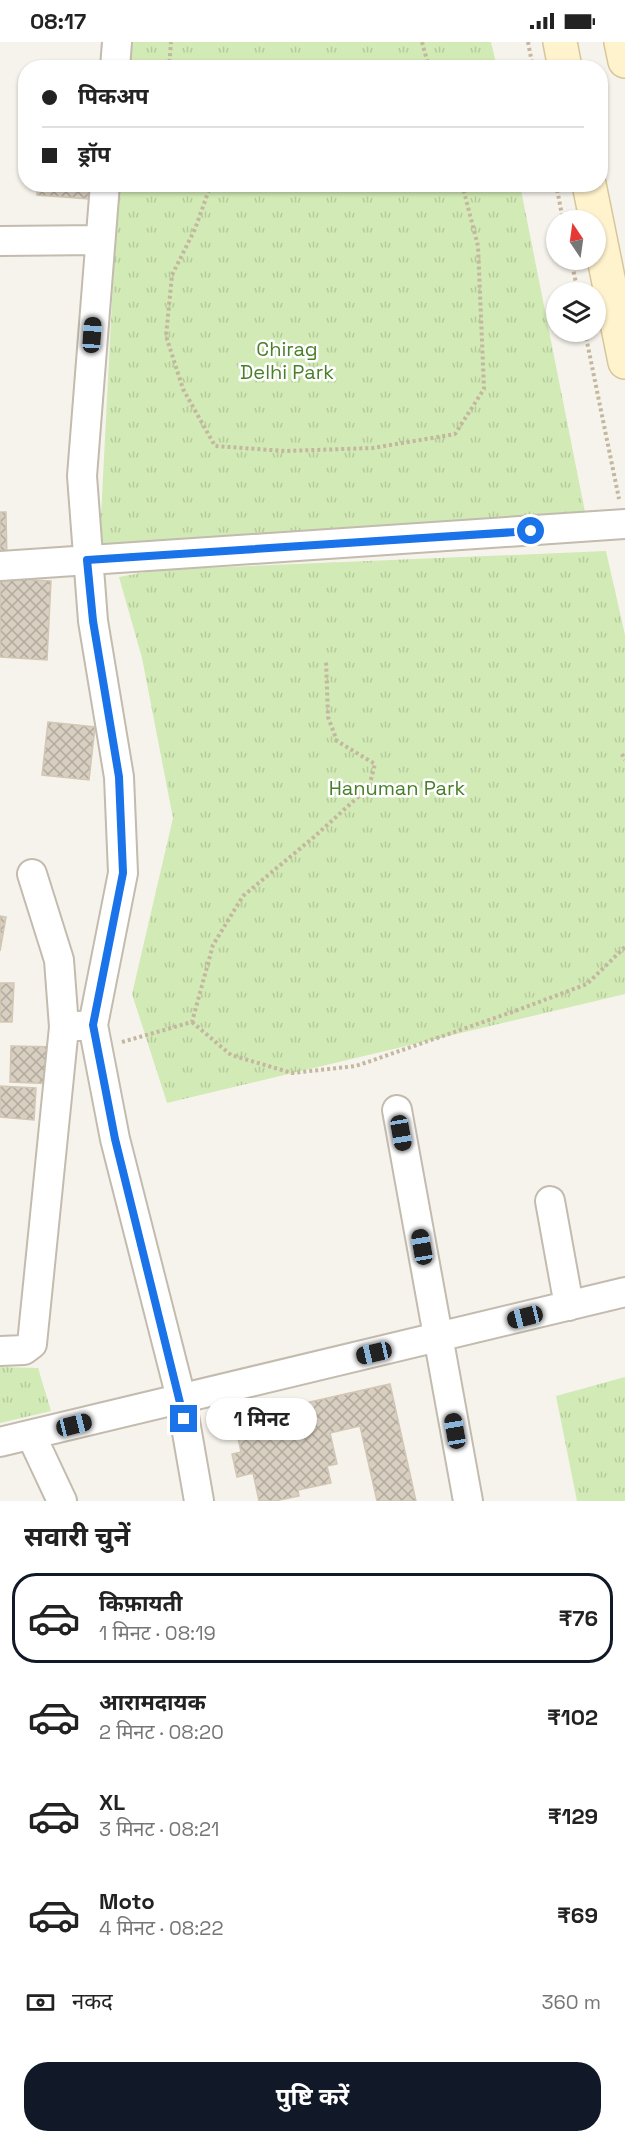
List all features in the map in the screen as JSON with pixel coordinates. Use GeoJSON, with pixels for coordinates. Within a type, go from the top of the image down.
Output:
{"type":"FeatureCollection","features":[{"type":"Feature","properties":{"kind":"main road"},"geometry":{"type":"LineString","coordinates":[[560,42],[563,60]]}},
{"type":"Feature","properties":{"kind":"main road"},"geometry":{"type":"LineString","coordinates":[[621,42],[625,61]]}},
{"type":"Feature","properties":{"kind":"main road"},"geometry":{"type":"LineString","coordinates":[[591,192],[625,362]]}},
{"type":"Feature","properties":{"kind":"street"},"geometry":{"type":"LineString","coordinates":[[116,60],[117,42]]}},
{"type":"Feature","properties":{"kind":"street"},"geometry":{"type":"LineString","coordinates":[[104,192],[82,476],[93,621],[119,777],[123,873],[96,1037],[115,1139],[180,1398],[200,1501]]}},
{"type":"Feature","properties":{"kind":"street"},"geometry":{"type":"LineString","coordinates":[[0,241],[100,240]]}},
{"type":"Feature","properties":{"kind":"street"},"geometry":{"type":"LineString","coordinates":[[0,566],[625,524]]}},
{"type":"Feature","properties":{"kind":"street"},"geometry":{"type":"LineString","coordinates":[[0,1351],[24,1350],[32,1344],[64,1026],[58,960],[32,874]]}},
{"type":"Feature","properties":{"kind":"street"},"geometry":{"type":"LineString","coordinates":[[64,1026],[96,1037]]}},
{"type":"Feature","properties":{"kind":"street"},"geometry":{"type":"LineString","coordinates":[[397,1110],[468,1501]]}},
{"type":"Feature","properties":{"kind":"street"},"geometry":{"type":"LineString","coordinates":[[550,1201],[568,1306]]}},
{"type":"Feature","properties":{"kind":"street"},"geometry":{"type":"LineString","coordinates":[[0,1442],[625,1292]]}},
{"type":"Feature","properties":{"kind":"street"},"geometry":{"type":"LineString","coordinates":[[31,1435],[62,1501]]}},
{"type":"Feature","properties":{"kind":"path"},"geometry":{"type":"LineString","coordinates":[[170,60],[171,42]]}},
{"type":"Feature","properties":{"kind":"path"},"geometry":{"type":"LineString","coordinates":[[422,42],[427,60]]}},
{"type":"Feature","properties":{"kind":"path"},"geometry":{"type":"LineString","coordinates":[[528,42],[531,60]]}},
{"type":"Feature","properties":{"kind":"path"},"geometry":{"type":"LineString","coordinates":[[208,192],[195,229],[172,275],[165,336],[183,389],[215,446],[285,451],[373,448],[455,434],[484,389],[478,246],[464,192]]}},
{"type":"Feature","properties":{"kind":"path"},"geometry":{"type":"LineString","coordinates":[[558,192],[561,210]]}},
{"type":"Feature","properties":{"kind":"path"},"geometry":{"type":"LineString","coordinates":[[587,342],[625,524]]}},
{"type":"Feature","properties":{"kind":"path"},"geometry":{"type":"LineString","coordinates":[[192,1022],[213,945],[243,896],[314,837],[369,787],[375,764],[338,741],[328,717],[326,660]]}},
{"type":"Feature","properties":{"kind":"path"},"geometry":{"type":"LineString","coordinates":[[622,754],[625,760]]}},
{"type":"Feature","properties":{"kind":"path"},"geometry":{"type":"LineString","coordinates":[[96,1037],[192,1022],[231,1055],[292,1073],[356,1066],[587,984],[625,947]]}},
{"type":"Feature","properties":{"kind":"green space"},"geometry":{"type":"Polygon","coordinates":[[[125,42],[491,42],[495,60],[124,60],[125,42]]]}},
{"type":"Feature","properties":{"kind":"green space","name":"Chirag Delhi Park"},"geometry":{"type":"Polygon","coordinates":[[[118,192],[521,192],[546,316],[546,342],[551,342],[586,517],[99,555],[118,192]]]}},
{"type":"Feature","properties":{"kind":"green space","name":"Hanuman Park"},"geometry":{"type":"Polygon","coordinates":[[[606,551],[625,635],[625,994],[167,1103],[132,994],[173,818],[142,658],[119,577],[156,570],[606,551]]]}},
{"type":"Feature","properties":{"kind":"green space"},"geometry":{"type":"Polygon","coordinates":[[[0,1367],[38,1368],[51,1411],[0,1423],[0,1367]]]}},
{"type":"Feature","properties":{"kind":"green space"},"geometry":{"type":"Polygon","coordinates":[[[625,1377],[625,1501],[577,1501],[556,1396],[625,1377]]]}},
{"type":"Feature","properties":{"kind":"building"},"geometry":{"type":"Polygon","coordinates":[[[37,192],[88,192],[88,199],[37,195],[37,192]]]}},
{"type":"Feature","properties":{"kind":"building"},"geometry":{"type":"Polygon","coordinates":[[[0,512],[6,512],[7,561],[0,561],[0,512]]]}},
{"type":"Feature","properties":{"kind":"building"},"geometry":{"type":"Polygon","coordinates":[[[0,578],[51,581],[47,660],[0,657],[0,578]]]}},
{"type":"Feature","properties":{"kind":"building"},"geometry":{"type":"Polygon","coordinates":[[[48,722],[95,727],[89,780],[42,775],[48,722]]]}},
{"type":"Feature","properties":{"kind":"building"},"geometry":{"type":"Polygon","coordinates":[[[0,916],[6,917],[0,951],[0,916]]]}},
{"type":"Feature","properties":{"kind":"building"},"geometry":{"type":"Polygon","coordinates":[[[0,983],[14,983],[12,1022],[0,1022],[0,983]]]}},
{"type":"Feature","properties":{"kind":"building"},"geometry":{"type":"Polygon","coordinates":[[[11,1046],[58,1047],[57,1084],[10,1082],[11,1046]]]}},
{"type":"Feature","properties":{"kind":"building"},"geometry":{"type":"Polygon","coordinates":[[[0,1086],[36,1088],[34,1120],[0,1117],[0,1086]]]}},
{"type":"Feature","properties":{"kind":"building"},"geometry":{"type":"Polygon","coordinates":[[[390,1384],[416,1501],[377,1501],[360,1426],[330,1433],[337,1464],[327,1466],[331,1483],[298,1490],[299,1496],[275,1501],[259,1501],[253,1473],[237,1477],[232,1454],[241,1452],[234,1419],[390,1384]]]}},
{"type":"Feature","properties":{"kind":"route"},"geometry":{"type":"LineString","coordinates":[[184,1419],[115,1139],[93,1025],[123,873],[119,777],[93,621],[87,560],[531,531]]}}]}
